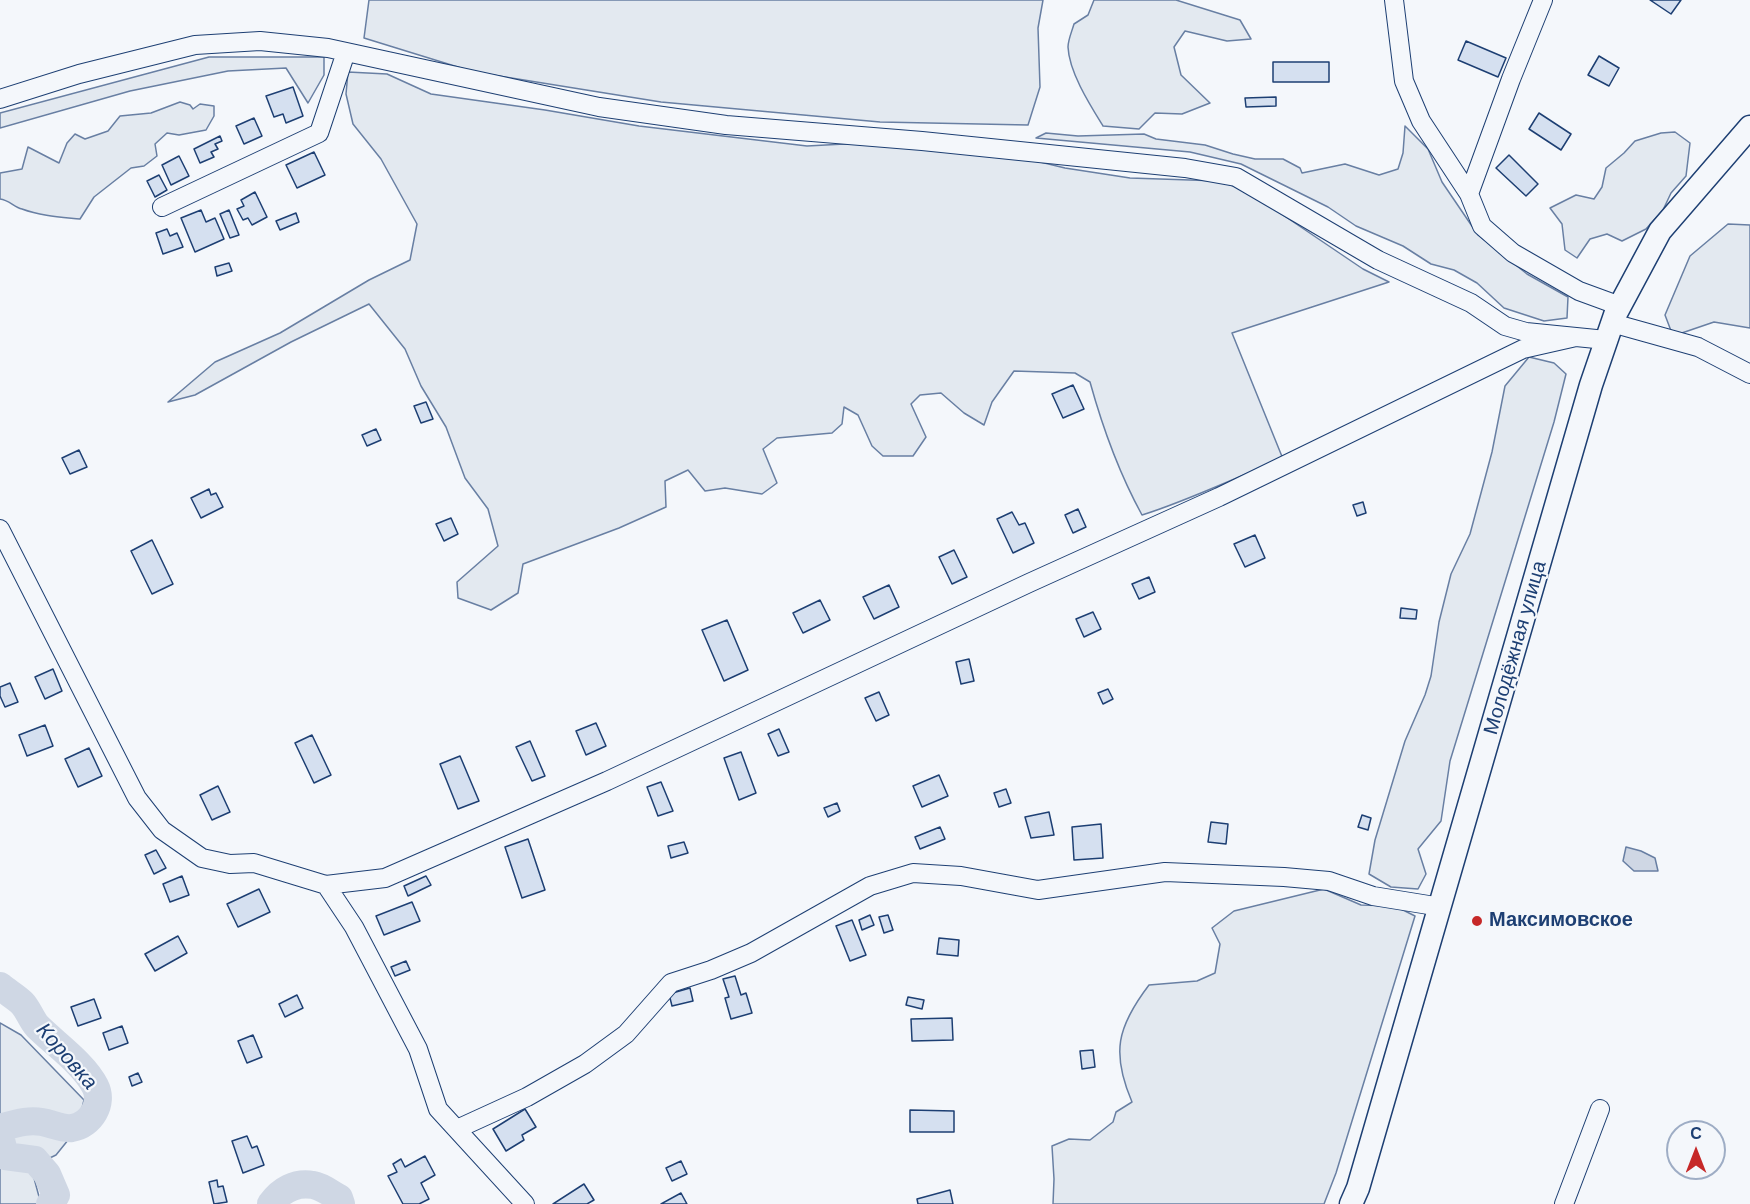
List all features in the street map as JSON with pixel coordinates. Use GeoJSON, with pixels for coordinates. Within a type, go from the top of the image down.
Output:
{"type":"FeatureCollection","features":[{"type":"Feature","properties":{"kind":"main road","name":"Молодёжная улица"},"geometry":{"type":"LineString","coordinates":[[1351,1204],[1441,907],[1588,396],[1613,323],[1660,231],[1750,127]]}},
{"type":"Feature","properties":{"kind":"street"},"geometry":{"type":"LineString","coordinates":[[1394,0],[1404,81],[1421,121],[1469,194],[1482,226],[1513,253],[1579,291],[1613,323],[1698,347],[1750,374]]}},
{"type":"Feature","properties":{"kind":"street"},"geometry":{"type":"LineString","coordinates":[[1469,194],[1515,68],[1543,0]]}},
{"type":"Feature","properties":{"kind":"street"},"geometry":{"type":"LineString","coordinates":[[0,99],[80,74],[195,45],[260,41],[328,48],[599,107],[726,125],[1185,168],[1236,177],[1378,260],[1471,303],[1505,326],[1526,332],[1576,337]]}},
{"type":"Feature","properties":{"kind":"street"},"geometry":{"type":"LineString","coordinates":[[162,207],[319,133],[346,52]]}},
{"type":"Feature","properties":{"kind":"street"},"geometry":{"type":"LineString","coordinates":[[0,530],[137,798],[162,830],[202,858],[230,864],[254,862],[326,885],[386,878],[608,781],[1029,582],[1219,497],[1523,349],[1576,337],[1613,323]]}},
{"type":"Feature","properties":{"kind":"street"},"geometry":{"type":"LineString","coordinates":[[457,1129],[527,1098],[585,1064],[626,1034],[654,1005],[671,983],[711,970],[751,953],[870,886],[913,873],[962,876],[1038,890],[1165,872],[1284,877],[1329,881],[1373,896],[1441,907]]}},
{"type":"Feature","properties":{"kind":"street"},"geometry":{"type":"LineString","coordinates":[[326,885],[354,927],[418,1049],[438,1109],[525,1204]]}},
{"type":"Feature","properties":{"kind":"street"},"geometry":{"type":"LineString","coordinates":[[1564,1204],[1600,1109]]}},
{"type":"Feature","properties":{"kind":"shaded area"},"geometry":{"type":"Polygon","coordinates":[[[369,0],[1043,0],[1038,28],[1040,87],[1028,125],[880,122],[661,102],[474,72],[364,38],[369,0]]]}},
{"type":"Feature","properties":{"kind":"shaded area"},"geometry":{"type":"Polygon","coordinates":[[[1094,0],[1176,0],[1240,20],[1251,39],[1227,41],[1185,31],[1174,47],[1181,75],[1210,103],[1182,114],[1155,113],[1139,129],[1103,126],[1076,77],[1068,47],[1074,24],[1088,15],[1094,0]]]}},
{"type":"Feature","properties":{"kind":"shaded area"},"geometry":{"type":"Polygon","coordinates":[[[209,57],[324,57],[324,75],[308,103],[286,68],[228,71],[130,91],[0,128],[0,113],[209,57]]]}},
{"type":"Feature","properties":{"kind":"shaded area"},"geometry":{"type":"Polygon","coordinates":[[[348,72],[387,74],[431,94],[639,126],[807,146],[863,143],[1003,153],[1065,168],[1130,178],[1220,181],[1249,192],[1363,269],[1389,282],[1232,333],[1283,459],[1160,509],[1142,515],[1112,450],[1090,382],[1075,373],[1014,371],[992,402],[984,425],[964,413],[941,393],[920,395],[911,404],[926,437],[913,456],[883,456],[872,446],[858,415],[844,407],[842,424],[832,433],[777,438],[763,449],[777,483],[762,494],[725,488],[705,491],[688,470],[665,481],[666,507],[619,528],[523,564],[518,593],[491,610],[458,598],[457,582],[498,546],[488,509],[465,478],[446,427],[421,386],[405,349],[369,304],[291,342],[195,395],[168,402],[215,362],[280,333],[369,280],[410,260],[417,224],[381,159],[353,124],[346,94],[348,72]]]}},
{"type":"Feature","properties":{"kind":"shaded area"},"geometry":{"type":"Polygon","coordinates":[[[180,102],[190,105],[193,109],[200,104],[214,106],[214,116],[206,130],[179,135],[167,133],[155,144],[157,156],[144,166],[131,168],[94,197],[80,219],[36,213],[0,199],[0,173],[22,169],[28,147],[59,163],[67,143],[75,134],[85,139],[108,131],[120,116],[151,113],[180,102]]]}},
{"type":"Feature","properties":{"kind":"shaded area"},"geometry":{"type":"Polygon","coordinates":[[[1405,126],[1428,149],[1442,182],[1478,235],[1527,274],[1568,297],[1567,318],[1544,321],[1504,308],[1477,283],[1454,270],[1431,264],[1403,246],[1356,226],[1328,207],[1241,164],[1190,152],[1036,138],[1046,133],[1078,136],[1144,134],[1156,139],[1205,145],[1255,159],[1283,159],[1300,168],[1302,173],[1345,164],[1379,175],[1398,169],[1403,153],[1405,126]]]}},
{"type":"Feature","properties":{"kind":"shaded area"},"geometry":{"type":"Polygon","coordinates":[[[1675,132],[1690,143],[1686,176],[1671,193],[1663,210],[1646,229],[1622,241],[1607,234],[1590,239],[1577,258],[1565,250],[1562,224],[1550,208],[1576,195],[1594,199],[1602,187],[1606,168],[1635,141],[1661,133],[1675,132]]]}},
{"type":"Feature","properties":{"kind":"shaded area"},"geometry":{"type":"Polygon","coordinates":[[[1728,224],[1750,225],[1750,328],[1714,322],[1673,336],[1665,315],[1690,256],[1728,224]]]}},
{"type":"Feature","properties":{"kind":"shaded area"},"geometry":{"type":"Polygon","coordinates":[[[1529,357],[1554,363],[1566,374],[1554,422],[1450,761],[1441,821],[1418,849],[1426,874],[1418,889],[1391,887],[1369,874],[1375,840],[1405,741],[1431,676],[1439,622],[1451,574],[1470,534],[1492,452],[1505,386],[1529,357]]]}},
{"type":"Feature","properties":{"kind":"shaded area"},"geometry":{"type":"Polygon","coordinates":[[[1626,847],[1655,858],[1658,871],[1634,871],[1623,861],[1626,847]]]}},
{"type":"Feature","properties":{"kind":"shaded area"},"geometry":{"type":"Polygon","coordinates":[[[1324,889],[1361,905],[1395,906],[1415,916],[1336,1173],[1324,1204],[1053,1204],[1052,1146],[1069,1139],[1090,1140],[1113,1122],[1116,1112],[1132,1102],[1121,1069],[1121,1041],[1130,1014],[1149,985],[1197,981],[1215,973],[1220,944],[1212,928],[1234,911],[1324,889]]]}},
{"type":"Feature","properties":{"kind":"shaded area"},"geometry":{"type":"Polygon","coordinates":[[[0,1023],[21,1035],[84,1100],[77,1129],[56,1155],[31,1167],[41,1204],[0,1204],[0,1023]]]}},
{"type":"Feature","properties":{"kind":"building"},"geometry":{"type":"Polygon","coordinates":[[[1650,0],[1681,0],[1671,14],[1650,0]]]}},
{"type":"Feature","properties":{"kind":"building"},"geometry":{"type":"Polygon","coordinates":[[[1466,41],[1506,58],[1498,77],[1458,60],[1466,41]]]}},
{"type":"Feature","properties":{"kind":"building"},"geometry":{"type":"Polygon","coordinates":[[[1599,56],[1619,68],[1609,86],[1588,75],[1599,56]]]}},
{"type":"Feature","properties":{"kind":"building"},"geometry":{"type":"Polygon","coordinates":[[[1273,62],[1329,62],[1329,82],[1273,82],[1273,62]]]}},
{"type":"Feature","properties":{"kind":"building"},"geometry":{"type":"Polygon","coordinates":[[[293,87],[303,116],[286,123],[283,114],[274,117],[266,96],[293,87]]]}},
{"type":"Feature","properties":{"kind":"building"},"geometry":{"type":"Polygon","coordinates":[[[1276,97],[1276,106],[1246,107],[1245,98],[1276,97]]]}},
{"type":"Feature","properties":{"kind":"building"},"geometry":{"type":"Polygon","coordinates":[[[1539,113],[1571,134],[1561,150],[1529,129],[1539,113]]]}},
{"type":"Feature","properties":{"kind":"building"},"geometry":{"type":"Polygon","coordinates":[[[254,118],[262,136],[244,144],[236,126],[254,118]]]}},
{"type":"Feature","properties":{"kind":"building"},"geometry":{"type":"Polygon","coordinates":[[[220,136],[222,141],[215,144],[218,149],[211,152],[214,157],[200,163],[194,149],[220,136]]]}},
{"type":"Feature","properties":{"kind":"building"},"geometry":{"type":"Polygon","coordinates":[[[314,152],[325,175],[297,188],[286,165],[314,152]]]}},
{"type":"Feature","properties":{"kind":"building"},"geometry":{"type":"Polygon","coordinates":[[[1509,155],[1538,184],[1526,196],[1496,168],[1509,155]]]}},
{"type":"Feature","properties":{"kind":"building"},"geometry":{"type":"Polygon","coordinates":[[[179,156],[189,176],[171,185],[162,165],[179,156]]]}},
{"type":"Feature","properties":{"kind":"building"},"geometry":{"type":"Polygon","coordinates":[[[159,175],[167,190],[155,197],[147,181],[159,175]]]}},
{"type":"Feature","properties":{"kind":"building"},"geometry":{"type":"Polygon","coordinates":[[[255,192],[267,217],[252,225],[248,218],[243,220],[237,209],[244,206],[241,200],[255,192]]]}},
{"type":"Feature","properties":{"kind":"building"},"geometry":{"type":"Polygon","coordinates":[[[201,210],[206,222],[215,218],[224,239],[195,252],[181,218],[201,210]]]}},
{"type":"Feature","properties":{"kind":"building"},"geometry":{"type":"Polygon","coordinates":[[[229,210],[239,235],[230,238],[220,214],[229,210]]]}},
{"type":"Feature","properties":{"kind":"building"},"geometry":{"type":"Polygon","coordinates":[[[296,213],[299,222],[280,230],[276,221],[296,213]]]}},
{"type":"Feature","properties":{"kind":"building"},"geometry":{"type":"Polygon","coordinates":[[[167,229],[170,236],[177,233],[183,247],[163,254],[156,233],[167,229]]]}},
{"type":"Feature","properties":{"kind":"building"},"geometry":{"type":"Polygon","coordinates":[[[229,263],[232,271],[217,276],[215,267],[229,263]]]}},
{"type":"Feature","properties":{"kind":"building"},"geometry":{"type":"Polygon","coordinates":[[[1073,385],[1084,409],[1063,418],[1052,394],[1073,385]]]}},
{"type":"Feature","properties":{"kind":"building"},"geometry":{"type":"Polygon","coordinates":[[[426,402],[433,419],[421,423],[414,406],[426,402]]]}},
{"type":"Feature","properties":{"kind":"building"},"geometry":{"type":"Polygon","coordinates":[[[376,429],[381,440],[367,446],[362,435],[376,429]]]}},
{"type":"Feature","properties":{"kind":"building"},"geometry":{"type":"Polygon","coordinates":[[[79,450],[87,467],[70,474],[62,458],[79,450]]]}},
{"type":"Feature","properties":{"kind":"building"},"geometry":{"type":"Polygon","coordinates":[[[209,489],[211,495],[216,493],[223,507],[201,518],[191,498],[209,489]]]}},
{"type":"Feature","properties":{"kind":"building"},"geometry":{"type":"Polygon","coordinates":[[[1363,502],[1366,513],[1357,516],[1353,505],[1363,502]]]}},
{"type":"Feature","properties":{"kind":"building"},"geometry":{"type":"Polygon","coordinates":[[[1078,509],[1086,527],[1073,533],[1065,515],[1078,509]]]}},
{"type":"Feature","properties":{"kind":"building"},"geometry":{"type":"Polygon","coordinates":[[[1012,512],[1019,525],[1025,523],[1034,543],[1013,553],[997,519],[1012,512]]]}},
{"type":"Feature","properties":{"kind":"building"},"geometry":{"type":"Polygon","coordinates":[[[451,518],[458,534],[444,541],[436,524],[451,518]]]}},
{"type":"Feature","properties":{"kind":"building"},"geometry":{"type":"Polygon","coordinates":[[[1255,535],[1265,558],[1245,567],[1234,544],[1255,535]]]}},
{"type":"Feature","properties":{"kind":"building"},"geometry":{"type":"Polygon","coordinates":[[[152,540],[173,584],[152,594],[131,551],[152,540]]]}},
{"type":"Feature","properties":{"kind":"building"},"geometry":{"type":"Polygon","coordinates":[[[954,550],[967,577],[952,584],[939,557],[954,550]]]}},
{"type":"Feature","properties":{"kind":"building"},"geometry":{"type":"Polygon","coordinates":[[[1149,577],[1155,592],[1139,599],[1132,584],[1149,577]]]}},
{"type":"Feature","properties":{"kind":"building"},"geometry":{"type":"Polygon","coordinates":[[[889,585],[899,607],[874,619],[863,597],[889,585]]]}},
{"type":"Feature","properties":{"kind":"building"},"geometry":{"type":"Polygon","coordinates":[[[820,600],[830,620],[803,633],[793,613],[820,600]]]}},
{"type":"Feature","properties":{"kind":"building"},"geometry":{"type":"Polygon","coordinates":[[[1401,608],[1417,610],[1416,619],[1400,618],[1401,608]]]}},
{"type":"Feature","properties":{"kind":"building"},"geometry":{"type":"Polygon","coordinates":[[[1093,612],[1101,629],[1084,637],[1076,619],[1093,612]]]}},
{"type":"Feature","properties":{"kind":"building"},"geometry":{"type":"Polygon","coordinates":[[[727,620],[748,670],[724,681],[702,630],[727,620]]]}},
{"type":"Feature","properties":{"kind":"building"},"geometry":{"type":"Polygon","coordinates":[[[969,659],[974,681],[961,684],[956,662],[969,659]]]}},
{"type":"Feature","properties":{"kind":"building"},"geometry":{"type":"Polygon","coordinates":[[[53,669],[62,691],[45,699],[35,677],[53,669]]]}},
{"type":"Feature","properties":{"kind":"building"},"geometry":{"type":"Polygon","coordinates":[[[10,683],[18,702],[5,707],[0,696],[0,687],[10,683]]]}},
{"type":"Feature","properties":{"kind":"building"},"geometry":{"type":"Polygon","coordinates":[[[1108,689],[1113,699],[1103,704],[1098,693],[1108,689]]]}},
{"type":"Feature","properties":{"kind":"building"},"geometry":{"type":"Polygon","coordinates":[[[879,692],[889,715],[876,721],[865,698],[879,692]]]}},
{"type":"Feature","properties":{"kind":"building"},"geometry":{"type":"Polygon","coordinates":[[[596,723],[606,746],[586,755],[576,731],[596,723]]]}},
{"type":"Feature","properties":{"kind":"building"},"geometry":{"type":"Polygon","coordinates":[[[45,725],[53,746],[27,756],[19,735],[45,725]]]}},
{"type":"Feature","properties":{"kind":"building"},"geometry":{"type":"Polygon","coordinates":[[[779,729],[789,752],[778,756],[768,734],[779,729]]]}},
{"type":"Feature","properties":{"kind":"building"},"geometry":{"type":"Polygon","coordinates":[[[312,735],[331,775],[314,783],[295,743],[312,735]]]}},
{"type":"Feature","properties":{"kind":"building"},"geometry":{"type":"Polygon","coordinates":[[[530,741],[545,776],[532,781],[516,747],[530,741]]]}},
{"type":"Feature","properties":{"kind":"building"},"geometry":{"type":"Polygon","coordinates":[[[89,748],[102,776],[78,787],[65,759],[89,748]]]}},
{"type":"Feature","properties":{"kind":"building"},"geometry":{"type":"Polygon","coordinates":[[[741,752],[756,793],[739,800],[724,758],[741,752]]]}},
{"type":"Feature","properties":{"kind":"building"},"geometry":{"type":"Polygon","coordinates":[[[460,756],[479,801],[458,809],[440,764],[460,756]]]}},
{"type":"Feature","properties":{"kind":"building"},"geometry":{"type":"Polygon","coordinates":[[[939,775],[948,796],[922,807],[913,786],[939,775]]]}},
{"type":"Feature","properties":{"kind":"building"},"geometry":{"type":"Polygon","coordinates":[[[661,782],[673,811],[658,816],[647,787],[661,782]]]}},
{"type":"Feature","properties":{"kind":"building"},"geometry":{"type":"Polygon","coordinates":[[[218,786],[230,812],[212,820],[200,795],[218,786]]]}},
{"type":"Feature","properties":{"kind":"building"},"geometry":{"type":"Polygon","coordinates":[[[1006,789],[1011,803],[999,807],[994,793],[1006,789]]]}},
{"type":"Feature","properties":{"kind":"building"},"geometry":{"type":"Polygon","coordinates":[[[837,803],[840,811],[828,817],[824,808],[837,803]]]}},
{"type":"Feature","properties":{"kind":"building"},"geometry":{"type":"Polygon","coordinates":[[[1049,812],[1054,835],[1031,838],[1025,817],[1049,812]]]}},
{"type":"Feature","properties":{"kind":"building"},"geometry":{"type":"Polygon","coordinates":[[[1362,815],[1371,818],[1368,830],[1358,827],[1362,815]]]}},
{"type":"Feature","properties":{"kind":"building"},"geometry":{"type":"Polygon","coordinates":[[[1211,822],[1228,824],[1226,844],[1208,842],[1211,822]]]}},
{"type":"Feature","properties":{"kind":"building"},"geometry":{"type":"Polygon","coordinates":[[[1101,824],[1103,858],[1074,860],[1072,827],[1101,824]]]}},
{"type":"Feature","properties":{"kind":"building"},"geometry":{"type":"Polygon","coordinates":[[[940,827],[945,839],[920,849],[915,837],[940,827]]]}},
{"type":"Feature","properties":{"kind":"building"},"geometry":{"type":"Polygon","coordinates":[[[528,839],[545,890],[522,898],[505,847],[528,839]]]}},
{"type":"Feature","properties":{"kind":"building"},"geometry":{"type":"Polygon","coordinates":[[[684,842],[688,853],[671,858],[668,846],[684,842]]]}},
{"type":"Feature","properties":{"kind":"building"},"geometry":{"type":"Polygon","coordinates":[[[156,850],[166,868],[154,874],[145,855],[156,850]]]}},
{"type":"Feature","properties":{"kind":"building"},"geometry":{"type":"Polygon","coordinates":[[[182,876],[189,895],[170,902],[163,884],[182,876]]]}},
{"type":"Feature","properties":{"kind":"building"},"geometry":{"type":"Polygon","coordinates":[[[426,876],[431,885],[408,896],[404,886],[426,876]]]}},
{"type":"Feature","properties":{"kind":"building"},"geometry":{"type":"Polygon","coordinates":[[[259,889],[270,912],[238,927],[227,904],[259,889]]]}},
{"type":"Feature","properties":{"kind":"building"},"geometry":{"type":"Polygon","coordinates":[[[412,902],[420,921],[384,935],[376,916],[412,902]]]}},
{"type":"Feature","properties":{"kind":"building"},"geometry":{"type":"Polygon","coordinates":[[[870,915],[874,925],[862,930],[859,920],[870,915]]]}},
{"type":"Feature","properties":{"kind":"building"},"geometry":{"type":"Polygon","coordinates":[[[888,915],[893,930],[884,933],[879,917],[888,915]]]}},
{"type":"Feature","properties":{"kind":"building"},"geometry":{"type":"Polygon","coordinates":[[[852,920],[866,955],[850,961],[836,926],[852,920]]]}},
{"type":"Feature","properties":{"kind":"building"},"geometry":{"type":"Polygon","coordinates":[[[178,936],[187,953],[155,971],[145,954],[178,936]]]}},
{"type":"Feature","properties":{"kind":"building"},"geometry":{"type":"Polygon","coordinates":[[[939,938],[959,940],[958,956],[937,954],[939,938]]]}},
{"type":"Feature","properties":{"kind":"building"},"geometry":{"type":"Polygon","coordinates":[[[406,961],[410,970],[395,976],[391,967],[406,961]]]}},
{"type":"Feature","properties":{"kind":"building"},"geometry":{"type":"Polygon","coordinates":[[[735,976],[741,995],[746,993],[752,1013],[731,1019],[725,998],[729,997],[723,979],[735,976]]]}},
{"type":"Feature","properties":{"kind":"building"},"geometry":{"type":"Polygon","coordinates":[[[690,988],[693,1001],[672,1006],[669,994],[690,988]]]}},
{"type":"Feature","properties":{"kind":"building"},"geometry":{"type":"Polygon","coordinates":[[[297,995],[303,1008],[285,1017],[279,1004],[297,995]]]}},
{"type":"Feature","properties":{"kind":"building"},"geometry":{"type":"Polygon","coordinates":[[[908,997],[924,1000],[922,1009],[906,1005],[908,997]]]}},
{"type":"Feature","properties":{"kind":"building"},"geometry":{"type":"Polygon","coordinates":[[[94,999],[101,1018],[78,1026],[71,1007],[94,999]]]}},
{"type":"Feature","properties":{"kind":"building"},"geometry":{"type":"Polygon","coordinates":[[[952,1018],[953,1040],[912,1041],[911,1019],[952,1018]]]}},
{"type":"Feature","properties":{"kind":"building"},"geometry":{"type":"Polygon","coordinates":[[[122,1026],[128,1043],[109,1050],[103,1033],[122,1026]]]}},
{"type":"Feature","properties":{"kind":"building"},"geometry":{"type":"Polygon","coordinates":[[[253,1035],[262,1057],[247,1063],[238,1041],[253,1035]]]}},
{"type":"Feature","properties":{"kind":"building"},"geometry":{"type":"Polygon","coordinates":[[[1093,1050],[1095,1067],[1082,1069],[1080,1051],[1093,1050]]]}},
{"type":"Feature","properties":{"kind":"building"},"geometry":{"type":"Polygon","coordinates":[[[138,1073],[142,1082],[132,1086],[129,1077],[138,1073]]]}},
{"type":"Feature","properties":{"kind":"building"},"geometry":{"type":"Polygon","coordinates":[[[525,1109],[536,1127],[522,1135],[524,1140],[506,1151],[493,1129],[525,1109]]]}},
{"type":"Feature","properties":{"kind":"building"},"geometry":{"type":"Polygon","coordinates":[[[910,1110],[954,1111],[954,1132],[910,1132],[910,1110]]]}},
{"type":"Feature","properties":{"kind":"building"},"geometry":{"type":"Polygon","coordinates":[[[247,1136],[252,1148],[257,1146],[264,1165],[243,1173],[232,1141],[247,1136]]]}},
{"type":"Feature","properties":{"kind":"building"},"geometry":{"type":"Polygon","coordinates":[[[425,1156],[435,1175],[421,1183],[429,1199],[419,1204],[403,1204],[388,1176],[397,1172],[393,1164],[401,1159],[405,1167],[425,1156]]]}},
{"type":"Feature","properties":{"kind":"building"},"geometry":{"type":"Polygon","coordinates":[[[681,1161],[687,1174],[672,1181],[666,1168],[681,1161]]]}},
{"type":"Feature","properties":{"kind":"building"},"geometry":{"type":"Polygon","coordinates":[[[217,1180],[218,1187],[223,1186],[227,1202],[214,1204],[209,1182],[217,1180]]]}},
{"type":"Feature","properties":{"kind":"building"},"geometry":{"type":"Polygon","coordinates":[[[584,1184],[594,1200],[587,1204],[553,1204],[584,1184]]]}},
{"type":"Feature","properties":{"kind":"building"},"geometry":{"type":"Polygon","coordinates":[[[950,1190],[953,1204],[918,1204],[917,1199],[950,1190]]]}},
{"type":"Feature","properties":{"kind":"building"},"geometry":{"type":"Polygon","coordinates":[[[681,1193],[687,1204],[661,1204],[681,1193]]]}},
{"type":"Feature","properties":{"kind":"waterway","name":"Коровка"},"geometry":{"type":"LineString","coordinates":[[0,986],[22,1003],[37,1026],[84,1070],[95,1086],[98,1099],[90,1118],[79,1126],[66,1128],[31,1121],[0,1128]]}},
{"type":"Feature","properties":{"kind":"waterway","name":"Коровка"},"geometry":{"type":"LineString","coordinates":[[0,1136],[5,1156],[35,1160],[47,1174],[56,1195],[50,1204]]}},
{"type":"Feature","properties":{"kind":"waterway","name":"Коровка"},"geometry":{"type":"LineString","coordinates":[[271,1204],[289,1188],[306,1184],[326,1190],[339,1198],[341,1204]]}},
{"type":"Feature","properties":{"kind":"place","name":"Максимовское"},"geometry":{"type":"Point","coordinates":[1477,921]}}]}
